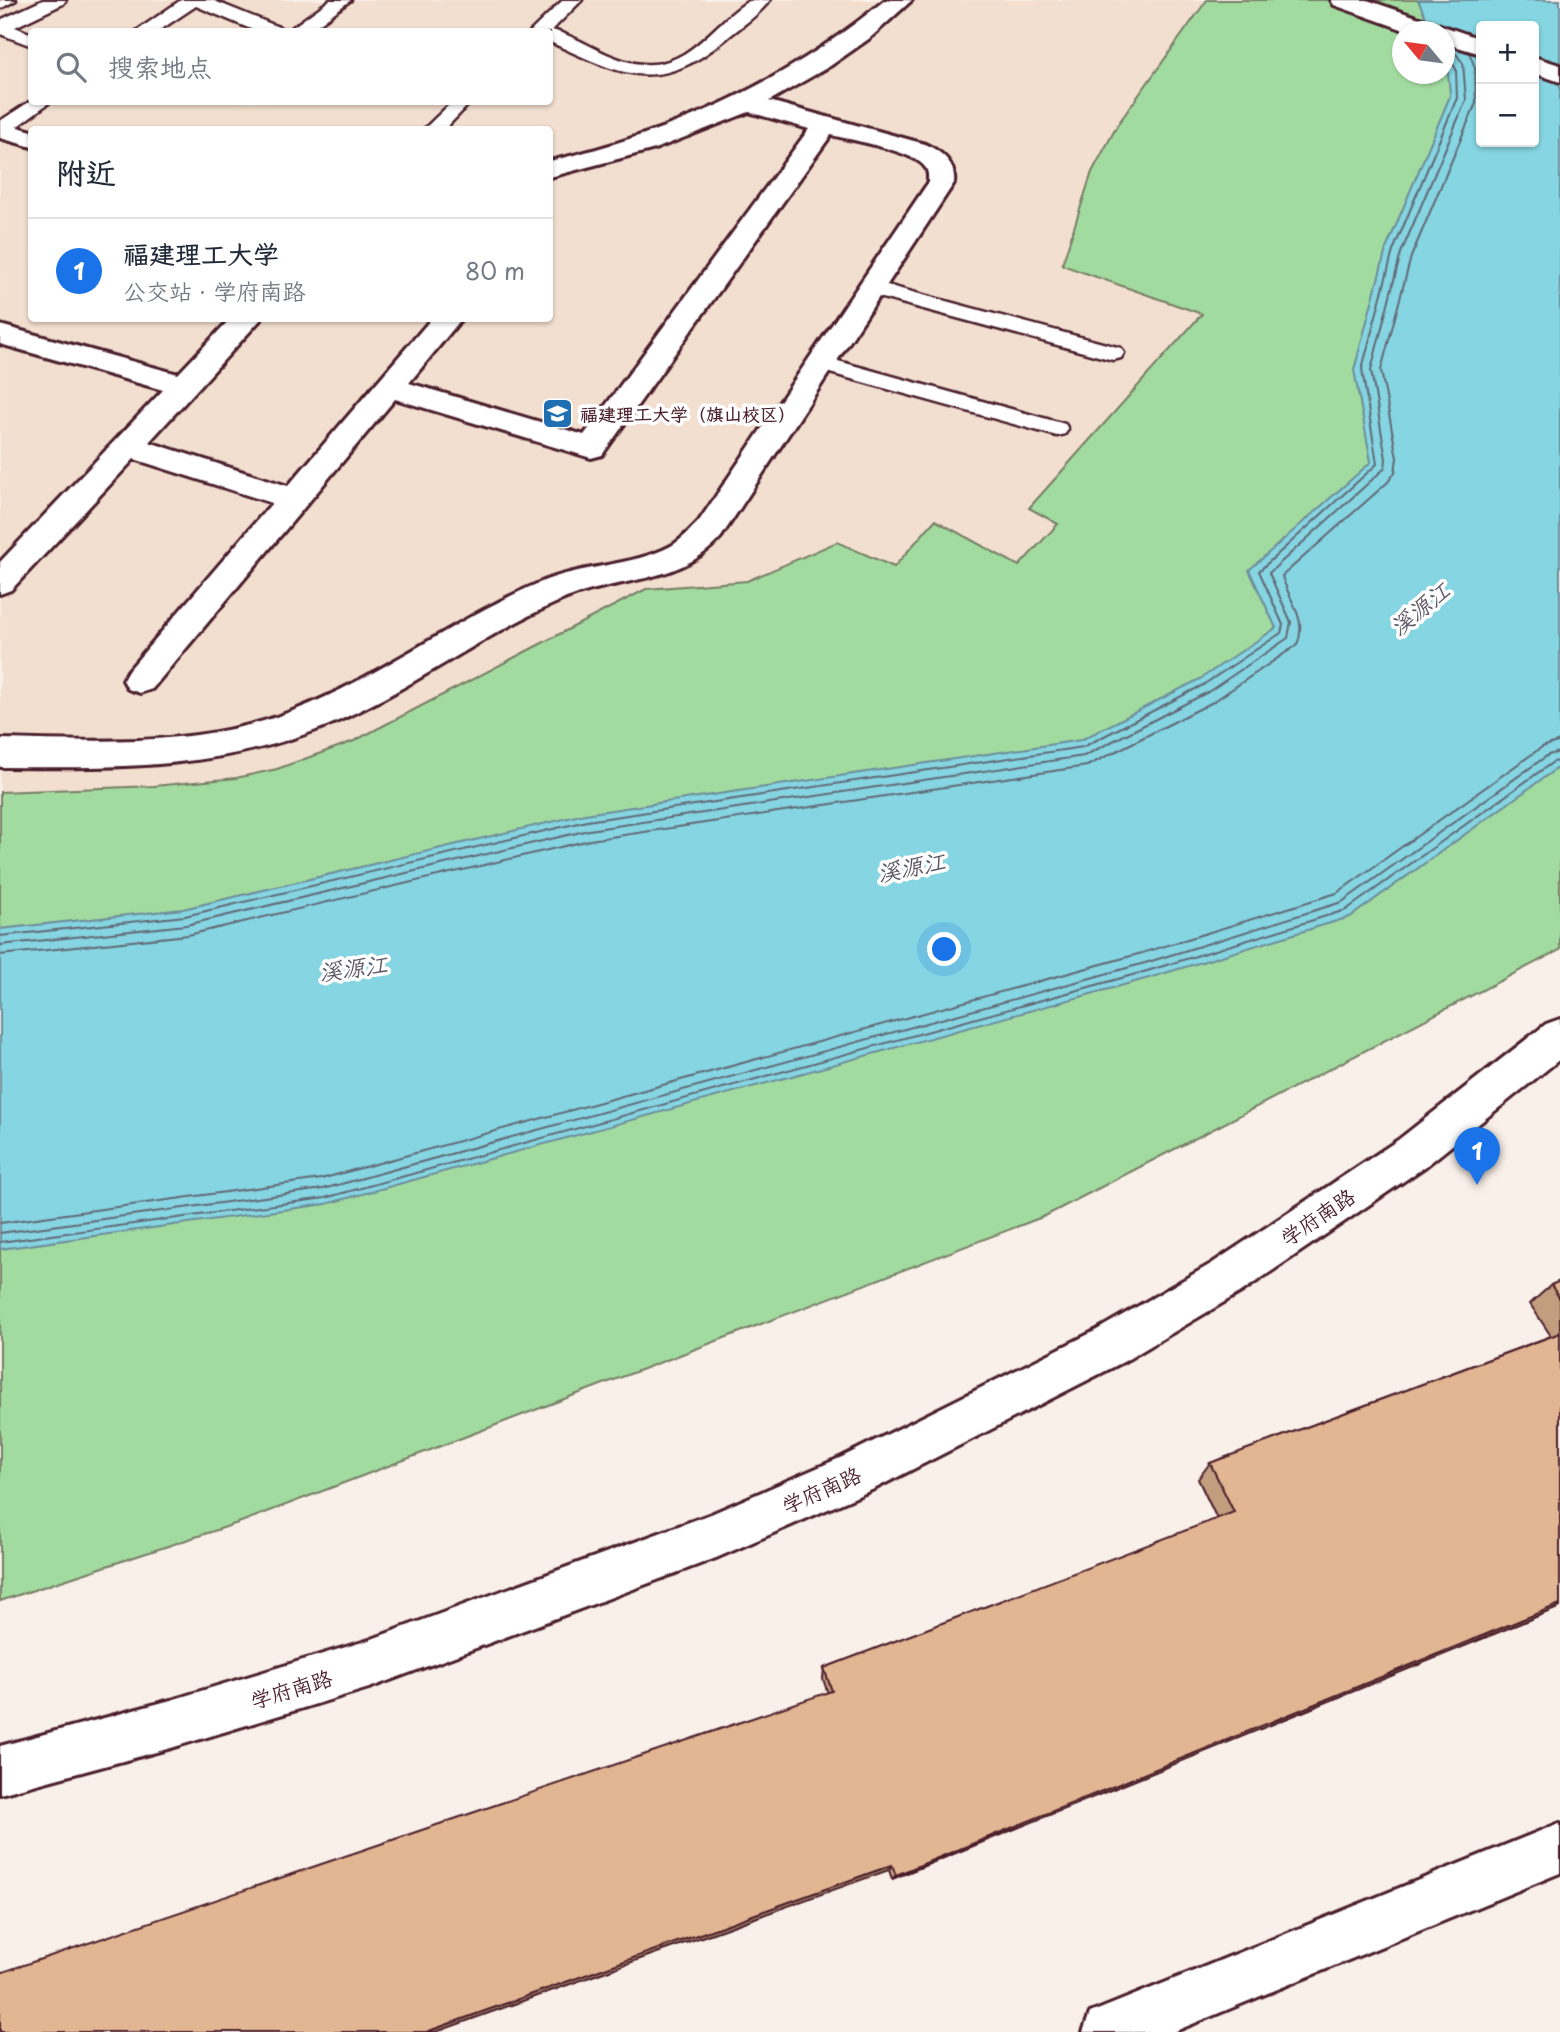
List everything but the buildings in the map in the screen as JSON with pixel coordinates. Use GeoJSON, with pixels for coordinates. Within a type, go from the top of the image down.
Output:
{"type":"FeatureCollection","features":[{"type":"Feature","properties":{"kind":"street"},"geometry":{"type":"LineString","coordinates":[[553,168],[638,147],[712,121],[749,104],[835,53],[900,0]]}},
{"type":"Feature","properties":{"kind":"street"},"geometry":{"type":"LineString","coordinates":[[1345,1],[1404,21]]}},
{"type":"Feature","properties":{"kind":"street"},"geometry":{"type":"LineString","coordinates":[[1455,38],[1476,45]]}},
{"type":"Feature","properties":{"kind":"street"},"geometry":{"type":"LineString","coordinates":[[1539,67],[1560,74]]}},
{"type":"Feature","properties":{"kind":"street"},"geometry":{"type":"LineString","coordinates":[[0,753],[158,752],[204,748],[292,726],[349,700],[516,607],[552,590],[587,578],[679,555],[696,545],[710,529],[941,183],[942,173],[929,155],[749,104]]}},
{"type":"Feature","properties":{"kind":"street"},"geometry":{"type":"LineString","coordinates":[[389,387],[592,448],[825,125]]}},
{"type":"Feature","properties":{"kind":"street"},"geometry":{"type":"LineString","coordinates":[[0,130],[28,138]]}},
{"type":"Feature","properties":{"kind":"street"},"geometry":{"type":"LineString","coordinates":[[0,582],[244,322]]}},
{"type":"Feature","properties":{"kind":"street"},"geometry":{"type":"LineString","coordinates":[[140,680],[445,322]]}},
{"type":"Feature","properties":{"kind":"street"},"geometry":{"type":"LineString","coordinates":[[0,334],[184,386]]}},
{"type":"Feature","properties":{"kind":"street"},"geometry":{"type":"LineString","coordinates":[[128,446],[294,499]]}},
{"type":"Feature","properties":{"kind":"street","name":"学府南路"},"geometry":{"type":"LineString","coordinates":[[0,1770],[171,1724],[369,1664],[716,1535],[858,1473],[1098,1353],[1226,1278],[1412,1153],[1560,1036]]}},
{"type":"Feature","properties":{"kind":"street"},"geometry":{"type":"LineString","coordinates":[[1109,2032],[1560,1848]]}},
{"type":"Feature","properties":{"kind":"lane"},"geometry":{"type":"LineString","coordinates":[[0,4],[7,0]]}},
{"type":"Feature","properties":{"kind":"lane"},"geometry":{"type":"LineString","coordinates":[[0,27],[57,0]]}},
{"type":"Feature","properties":{"kind":"lane"},"geometry":{"type":"LineString","coordinates":[[150,28],[194,0],[264,28]]}},
{"type":"Feature","properties":{"kind":"lane"},"geometry":{"type":"LineString","coordinates":[[301,28],[342,0]]}},
{"type":"Feature","properties":{"kind":"lane"},"geometry":{"type":"LineString","coordinates":[[542,28],[573,0]]}},
{"type":"Feature","properties":{"kind":"lane"},"geometry":{"type":"LineString","coordinates":[[553,36],[633,68],[660,70],[685,60],[761,0]]}},
{"type":"Feature","properties":{"kind":"lane"},"geometry":{"type":"LineString","coordinates":[[0,27],[28,39]]}},
{"type":"Feature","properties":{"kind":"lane"},"geometry":{"type":"LineString","coordinates":[[0,130],[37,105]]}},
{"type":"Feature","properties":{"kind":"lane"},"geometry":{"type":"LineString","coordinates":[[436,126],[455,105]]}},
{"type":"Feature","properties":{"kind":"lane"},"geometry":{"type":"LineString","coordinates":[[871,288],[1113,354]]}},
{"type":"Feature","properties":{"kind":"lane"},"geometry":{"type":"LineString","coordinates":[[820,363],[1056,429]]}},
{"type":"Feature","properties":{"kind":"shaded area","name":"福建理工大学（旗山校区）"},"geometry":{"type":"Polygon","coordinates":[[[0,0],[1207,0],[1118,124],[1092,172],[1062,265],[1202,313],[1030,507],[1059,523],[1019,566],[935,520],[894,567],[837,542],[747,581],[646,589],[354,741],[277,769],[236,778],[154,786],[0,792],[0,0]]]}},
{"type":"Feature","properties":{"kind":"green space"},"geometry":{"type":"Polygon","coordinates":[[[1207,0],[1560,0],[1560,950],[1045,1216],[241,1522],[0,1601],[0,792],[154,786],[236,778],[277,769],[354,741],[646,589],[747,581],[837,542],[894,567],[935,520],[1019,566],[1058,524],[1029,508],[1202,314],[1062,265],[1092,172],[1118,124],[1207,0]]]}},
{"type":"Feature","properties":{"kind":"water","name":"溪源江"},"geometry":{"type":"Polygon","coordinates":[[[1418,0],[1560,0],[1560,766],[1350,917],[1149,978],[326,1204],[0,1249],[0,929],[183,909],[585,814],[1081,740],[1200,679],[1276,628],[1249,570],[1371,462],[1354,370],[1386,249],[1450,96],[1449,84],[1455,84],[1455,21],[1427,21],[1418,0]]]}},
{"type":"Feature","properties":{"kind":"place","name":"福建理工大学（旗山校区）"},"geometry":{"type":"Point","coordinates":[557,413]}},
{"type":"Feature","properties":{"kind":"place","name":"福建理工大学"},"geometry":{"type":"Point","coordinates":[1477,1185]}}]}
